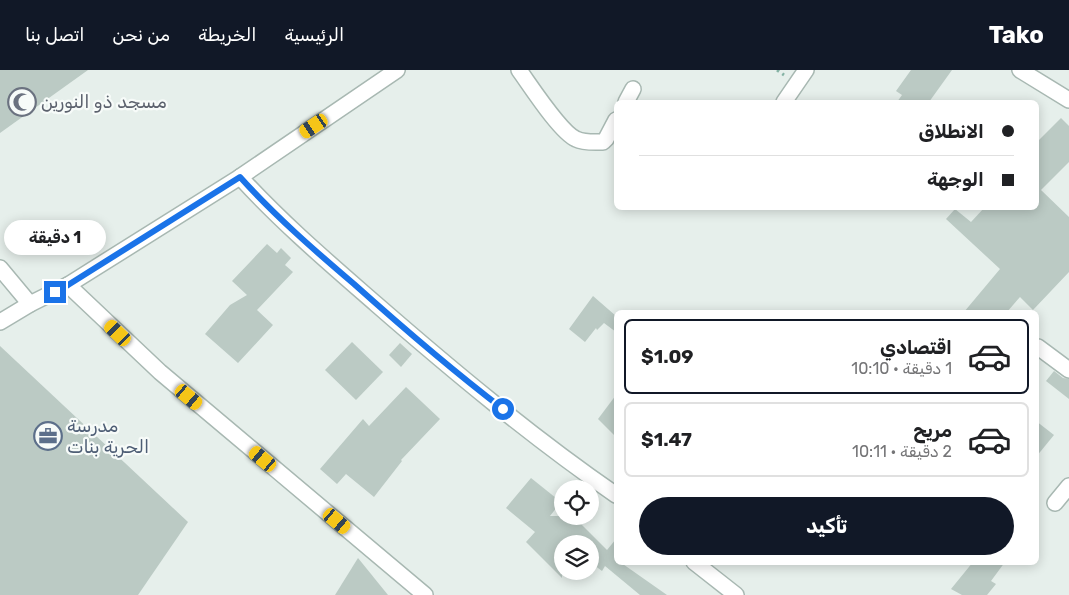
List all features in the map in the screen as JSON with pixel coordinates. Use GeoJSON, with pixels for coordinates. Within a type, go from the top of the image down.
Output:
{"type":"FeatureCollection","features":[{"type":"Feature","properties":{"kind":"street"},"geometry":{"type":"LineString","coordinates":[[518,70],[547,110],[573,138],[582,142],[603,142],[614,124]]}},
{"type":"Feature","properties":{"kind":"street"},"geometry":{"type":"LineString","coordinates":[[785,100],[806,70]]}},
{"type":"Feature","properties":{"kind":"street"},"geometry":{"type":"LineString","coordinates":[[1020,70],[1069,100]]}},
{"type":"Feature","properties":{"kind":"street"},"geometry":{"type":"LineString","coordinates":[[0,322],[68,285],[240,177],[391,72]]}},
{"type":"Feature","properties":{"kind":"street"},"geometry":{"type":"LineString","coordinates":[[240,177],[304,241],[407,331],[574,466],[614,494]]}},
{"type":"Feature","properties":{"kind":"street"},"geometry":{"type":"LineString","coordinates":[[0,268],[30,304]]}},
{"type":"Feature","properties":{"kind":"street"},"geometry":{"type":"LineString","coordinates":[[68,285],[160,372],[425,595]]}},
{"type":"Feature","properties":{"kind":"street"},"geometry":{"type":"LineString","coordinates":[[1039,348],[1069,370]]}},
{"type":"Feature","properties":{"kind":"street"},"geometry":{"type":"LineString","coordinates":[[1055,503],[1069,486]]}},
{"type":"Feature","properties":{"kind":"street"},"geometry":{"type":"LineString","coordinates":[[698,565],[736,595]]}},
{"type":"Feature","properties":{"kind":"building","name":"مسجد ذو النورين"},"geometry":{"type":"Polygon","coordinates":[[[0,70],[88,70],[0,133],[0,70]]]}},
{"type":"Feature","properties":{"kind":"building"},"geometry":{"type":"Polygon","coordinates":[[[911,70],[952,70],[930,100],[898,100],[902,95],[896,91],[911,70]]]}},
{"type":"Feature","properties":{"kind":"building"},"geometry":{"type":"Polygon","coordinates":[[[1061,118],[1069,126],[1069,162],[1041,190],[1069,217],[1069,272],[1033,310],[1020,297],[1009,310],[966,310],[1000,269],[946,219],[954,210],[971,222],[982,210],[1039,210],[1039,140],[1061,118]]]}},
{"type":"Feature","properties":{"kind":"building"},"geometry":{"type":"Polygon","coordinates":[[[267,244],[277,253],[281,248],[291,258],[285,265],[293,272],[257,310],[273,325],[238,363],[205,334],[230,305],[247,295],[232,281],[267,244]]]}},
{"type":"Feature","properties":{"kind":"building"},"geometry":{"type":"Polygon","coordinates":[[[593,296],[614,314],[614,330],[604,323],[597,330],[596,328],[585,342],[569,329],[593,296]]]}},
{"type":"Feature","properties":{"kind":"building"},"geometry":{"type":"Polygon","coordinates":[[[352,342],[383,372],[356,400],[325,370],[352,342]]]}},
{"type":"Feature","properties":{"kind":"building"},"geometry":{"type":"Polygon","coordinates":[[[400,343],[412,354],[401,367],[389,355],[400,343]]]}},
{"type":"Feature","properties":{"kind":"building","name":"مدرسة الحرية بنات"},"geometry":{"type":"Polygon","coordinates":[[[0,346],[188,522],[138,595],[0,595],[0,346]]]}},
{"type":"Feature","properties":{"kind":"building"},"geometry":{"type":"Polygon","coordinates":[[[1054,371],[1063,378],[1069,379],[1069,399],[1046,381],[1054,371]]]}},
{"type":"Feature","properties":{"kind":"building"},"geometry":{"type":"Polygon","coordinates":[[[406,387],[440,419],[401,460],[374,497],[346,474],[337,484],[320,469],[363,419],[369,426],[406,387]]]}},
{"type":"Feature","properties":{"kind":"building"},"geometry":{"type":"Polygon","coordinates":[[[614,398],[614,435],[598,419],[614,398]]]}},
{"type":"Feature","properties":{"kind":"building"},"geometry":{"type":"Polygon","coordinates":[[[1039,423],[1054,435],[1039,453],[1039,423]]]}},
{"type":"Feature","properties":{"kind":"building"},"geometry":{"type":"Polygon","coordinates":[[[531,478],[554,496],[554,511],[550,516],[554,516],[554,525],[582,525],[592,535],[554,535],[554,570],[526,542],[535,532],[506,508],[531,478]]]}},
{"type":"Feature","properties":{"kind":"building"},"geometry":{"type":"Polygon","coordinates":[[[614,541],[614,565],[624,565],[667,595],[640,595],[605,566],[602,571],[599,569],[599,542],[607,550],[614,541]]]}},
{"type":"Feature","properties":{"kind":"building"},"geometry":{"type":"Polygon","coordinates":[[[358,558],[388,595],[335,595],[358,558]]]}},
{"type":"Feature","properties":{"kind":"building"},"geometry":{"type":"Polygon","coordinates":[[[971,565],[1003,565],[991,581],[996,584],[987,595],[962,595],[951,589],[971,565]]]}},
{"type":"Feature","properties":{"kind":"place","name":"مسجد ذو النورين"},"geometry":{"type":"Point","coordinates":[22,102]}},
{"type":"Feature","properties":{"kind":"place","name":"مدرسة الحرية بنات"},"geometry":{"type":"Point","coordinates":[48,436]}},
{"type":"Feature","properties":{"kind":"route"},"geometry":{"type":"LineString","coordinates":[[55,292],[240,177],[304,241],[407,331],[503,409]]}}]}
